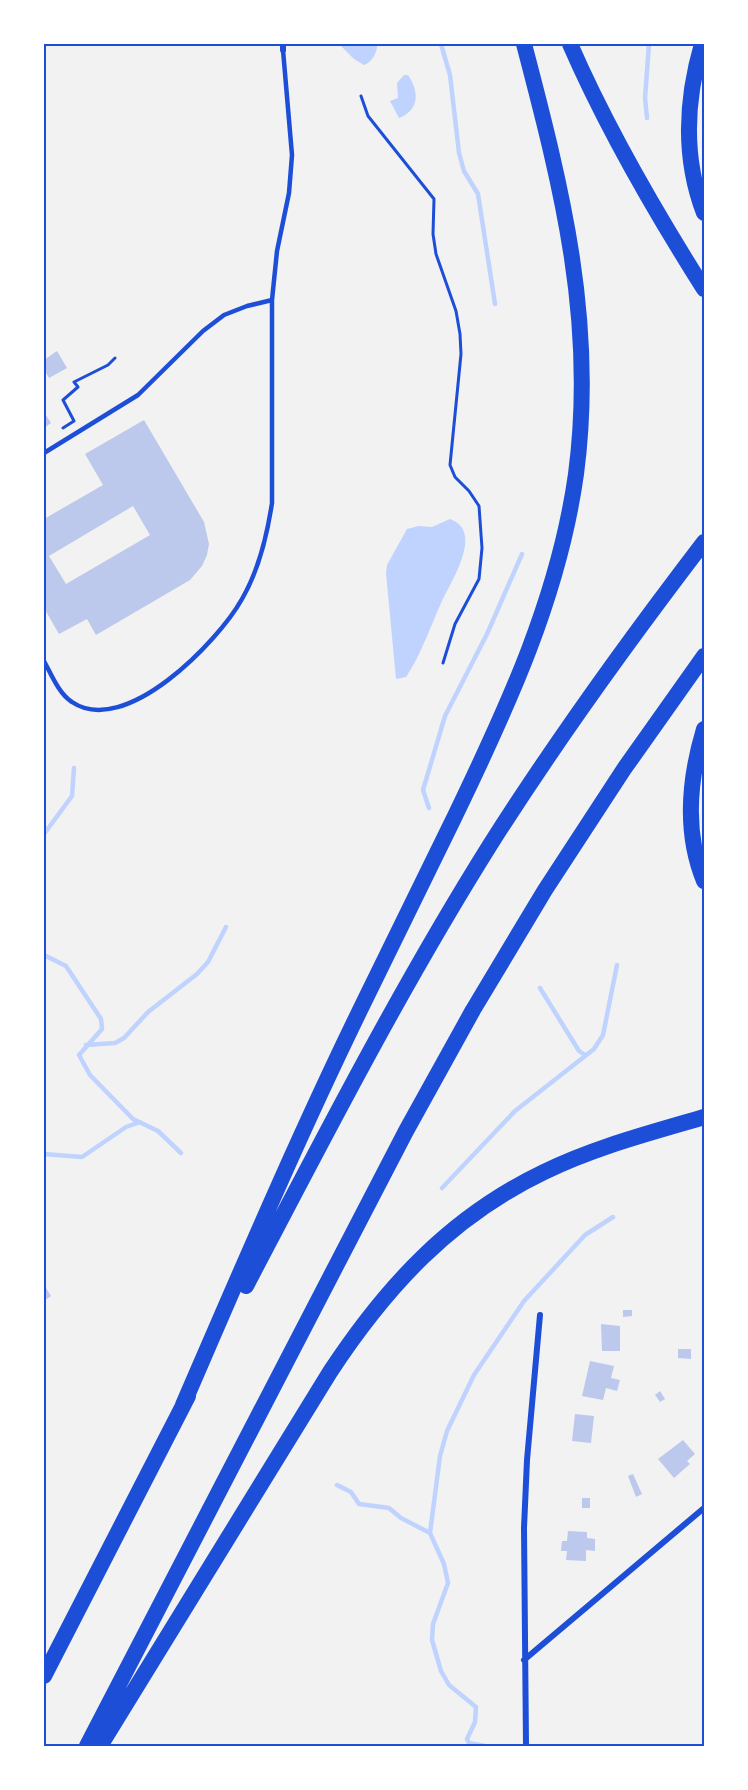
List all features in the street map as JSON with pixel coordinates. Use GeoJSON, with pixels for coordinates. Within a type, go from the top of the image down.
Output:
{"type":"FeatureCollection","features":[{"type":"Feature","properties":{"kind":"highway"},"geometry":{"type":"LineString","coordinates":[[183,1405],[318,1095],[503,718],[530,652],[553,581],[576,473],[582,372],[580,324],[567,216],[524,44]]}},
{"type":"Feature","properties":{"kind":"highway"},"geometry":{"type":"LineString","coordinates":[[570,44],[587,83],[666,230],[705,296]]}},
{"type":"Feature","properties":{"kind":"highway"},"geometry":{"type":"LineString","coordinates":[[702,44],[692,86],[689,140],[693,173],[705,213]]}},
{"type":"Feature","properties":{"kind":"highway"},"geometry":{"type":"LineString","coordinates":[[666,230],[705,289]]}},
{"type":"Feature","properties":{"kind":"highway"},"geometry":{"type":"LineString","coordinates":[[44,1676],[354,1080],[490,845],[637,630],[705,542]]}},
{"type":"Feature","properties":{"kind":"highway"},"geometry":{"type":"LineString","coordinates":[[87,1746],[406,1131],[473,1010],[545,890],[624,769],[705,656]]}},
{"type":"Feature","properties":{"kind":"highway"},"geometry":{"type":"LineString","coordinates":[[705,729],[695,761],[690,798],[691,831],[697,862],[705,881]]}},
{"type":"Feature","properties":{"kind":"highway"},"geometry":{"type":"LineString","coordinates":[[100,1746],[330,1372],[362,1323],[396,1282],[436,1244],[471,1217],[544,1172],[610,1146],[705,1117]]}},
{"type":"Feature","properties":{"kind":"street"},"geometry":{"type":"LineString","coordinates":[[526,1746],[524,1660],[527,1460],[540,1315]]}},
{"type":"Feature","properties":{"kind":"street"},"geometry":{"type":"LineString","coordinates":[[524,1660],[705,1508]]}},
{"type":"Feature","properties":{"kind":"lane"},"geometry":{"type":"LineString","coordinates":[[44,661],[57,686],[70,702],[87,709],[110,711],[151,691],[187,664],[227,623],[243,598],[268,531],[272,503],[272,300],[277,251],[289,193],[292,155],[283,47]]}},
{"type":"Feature","properties":{"kind":"lane"},"geometry":{"type":"LineString","coordinates":[[44,453],[138,395],[203,331],[224,315],[272,300]]}},
{"type":"Feature","properties":{"kind":"path"},"geometry":{"type":"LineString","coordinates":[[361,96],[368,116],[434,199],[433,234],[436,254],[456,311],[460,334],[461,354],[450,465],[455,477],[470,491],[479,506],[482,548],[479,579],[455,624],[442,663]]}},
{"type":"Feature","properties":{"kind":"path"},"geometry":{"type":"LineString","coordinates":[[70,438],[61,429],[74,421],[63,400],[78,387],[74,382],[108,365],[115,358]]}},
{"type":"Feature","properties":{"kind":"water"},"geometry":{"type":"Polygon","coordinates":[[[339,44],[377,44],[377,47],[372,59],[364,65],[354,59],[339,44]]]}},
{"type":"Feature","properties":{"kind":"water"},"geometry":{"type":"Polygon","coordinates":[[[404,75],[408,75],[412,81],[416,100],[411,110],[399,118],[390,101],[398,98],[397,83],[404,75]]]}},
{"type":"Feature","properties":{"kind":"water"},"geometry":{"type":"Polygon","coordinates":[[[450,519],[460,525],[465,534],[462,558],[412,668],[406,677],[396,679],[387,565],[407,529],[419,526],[432,527],[450,519]]]}},
{"type":"Feature","properties":{"kind":"building"},"geometry":{"type":"Polygon","coordinates":[[[57,351],[67,368],[49,378],[44,369],[44,360],[57,351]]]}},
{"type":"Feature","properties":{"kind":"building"},"geometry":{"type":"Polygon","coordinates":[[[44,412],[51,423],[44,428],[44,412]]]}},
{"type":"Feature","properties":{"kind":"building"},"geometry":{"type":"Polygon","coordinates":[[[144,420],[204,522],[209,544],[202,566],[190,580],[96,635],[87,619],[59,634],[44,608],[44,519],[103,485],[85,454],[144,420]],[[133,506],[49,556],[66,584],[150,535],[133,506]]]}},
{"type":"Feature","properties":{"kind":"building"},"geometry":{"type":"Polygon","coordinates":[[[46,1288],[51,1296],[44,1301],[44,1289],[46,1288]]]}},
{"type":"Feature","properties":{"kind":"building"},"geometry":{"type":"Polygon","coordinates":[[[623,1310],[632,1310],[632,1316],[623,1317],[623,1310]]]}},
{"type":"Feature","properties":{"kind":"building"},"geometry":{"type":"Polygon","coordinates":[[[601,1324],[620,1326],[620,1351],[602,1351],[601,1324]]]}},
{"type":"Feature","properties":{"kind":"building"},"geometry":{"type":"Polygon","coordinates":[[[678,1349],[691,1349],[691,1359],[678,1358],[678,1349]]]}},
{"type":"Feature","properties":{"kind":"building"},"geometry":{"type":"Polygon","coordinates":[[[590,1361],[614,1366],[611,1378],[620,1380],[617,1391],[606,1388],[603,1400],[582,1396],[590,1361]]]}},
{"type":"Feature","properties":{"kind":"building"},"geometry":{"type":"Polygon","coordinates":[[[660,1391],[665,1399],[660,1402],[655,1395],[660,1391]]]}},
{"type":"Feature","properties":{"kind":"building"},"geometry":{"type":"Polygon","coordinates":[[[575,1414],[594,1416],[591,1443],[572,1441],[575,1414]]]}},
{"type":"Feature","properties":{"kind":"building"},"geometry":{"type":"Polygon","coordinates":[[[683,1440],[695,1454],[687,1461],[690,1464],[674,1478],[658,1459],[683,1440]]]}},
{"type":"Feature","properties":{"kind":"building"},"geometry":{"type":"Polygon","coordinates":[[[633,1474],[642,1494],[636,1497],[628,1476],[633,1474]]]}},
{"type":"Feature","properties":{"kind":"building"},"geometry":{"type":"Polygon","coordinates":[[[582,1498],[590,1498],[590,1508],[582,1508],[582,1498]]]}},
{"type":"Feature","properties":{"kind":"building"},"geometry":{"type":"Polygon","coordinates":[[[568,1531],[587,1532],[587,1538],[595,1539],[595,1551],[586,1550],[586,1561],[566,1560],[567,1551],[561,1551],[562,1541],[567,1541],[568,1531]]]}},
{"type":"Feature","properties":{"kind":"waterway"},"geometry":{"type":"LineString","coordinates":[[441,44],[450,75],[459,153],[464,171],[478,194],[495,304]]}},
{"type":"Feature","properties":{"kind":"waterway"},"geometry":{"type":"LineString","coordinates":[[647,118],[645,98],[649,44]]}},
{"type":"Feature","properties":{"kind":"waterway"},"geometry":{"type":"LineString","coordinates":[[429,808],[423,790],[445,716],[487,634],[522,554]]}},
{"type":"Feature","properties":{"kind":"waterway"},"geometry":{"type":"LineString","coordinates":[[44,834],[72,796],[74,768]]}},
{"type":"Feature","properties":{"kind":"waterway"},"geometry":{"type":"LineString","coordinates":[[86,1045],[115,1043],[124,1038],[148,1012],[197,974],[208,962],[226,927]]}},
{"type":"Feature","properties":{"kind":"waterway"},"geometry":{"type":"LineString","coordinates":[[44,955],[66,966],[101,1019],[102,1029],[79,1055],[90,1075],[133,1119],[158,1131],[181,1153]]}},
{"type":"Feature","properties":{"kind":"waterway"},"geometry":{"type":"LineString","coordinates":[[442,1188],[515,1111],[594,1049],[603,1035],[617,965]]}},
{"type":"Feature","properties":{"kind":"waterway"},"geometry":{"type":"LineString","coordinates":[[540,988],[579,1051],[585,1055]]}},
{"type":"Feature","properties":{"kind":"waterway"},"geometry":{"type":"LineString","coordinates":[[44,1154],[82,1157],[126,1127],[140,1122]]}},
{"type":"Feature","properties":{"kind":"waterway"},"geometry":{"type":"LineString","coordinates":[[485,1746],[469,1743],[467,1739],[475,1722],[476,1707],[449,1685],[441,1671],[432,1640],[433,1624],[448,1583],[444,1564],[430,1533],[440,1456],[447,1431],[474,1375],[524,1301],[585,1235],[613,1217]]}},
{"type":"Feature","properties":{"kind":"waterway"},"geometry":{"type":"LineString","coordinates":[[337,1485],[351,1492],[359,1504],[389,1508],[401,1518],[430,1533]]}}]}
